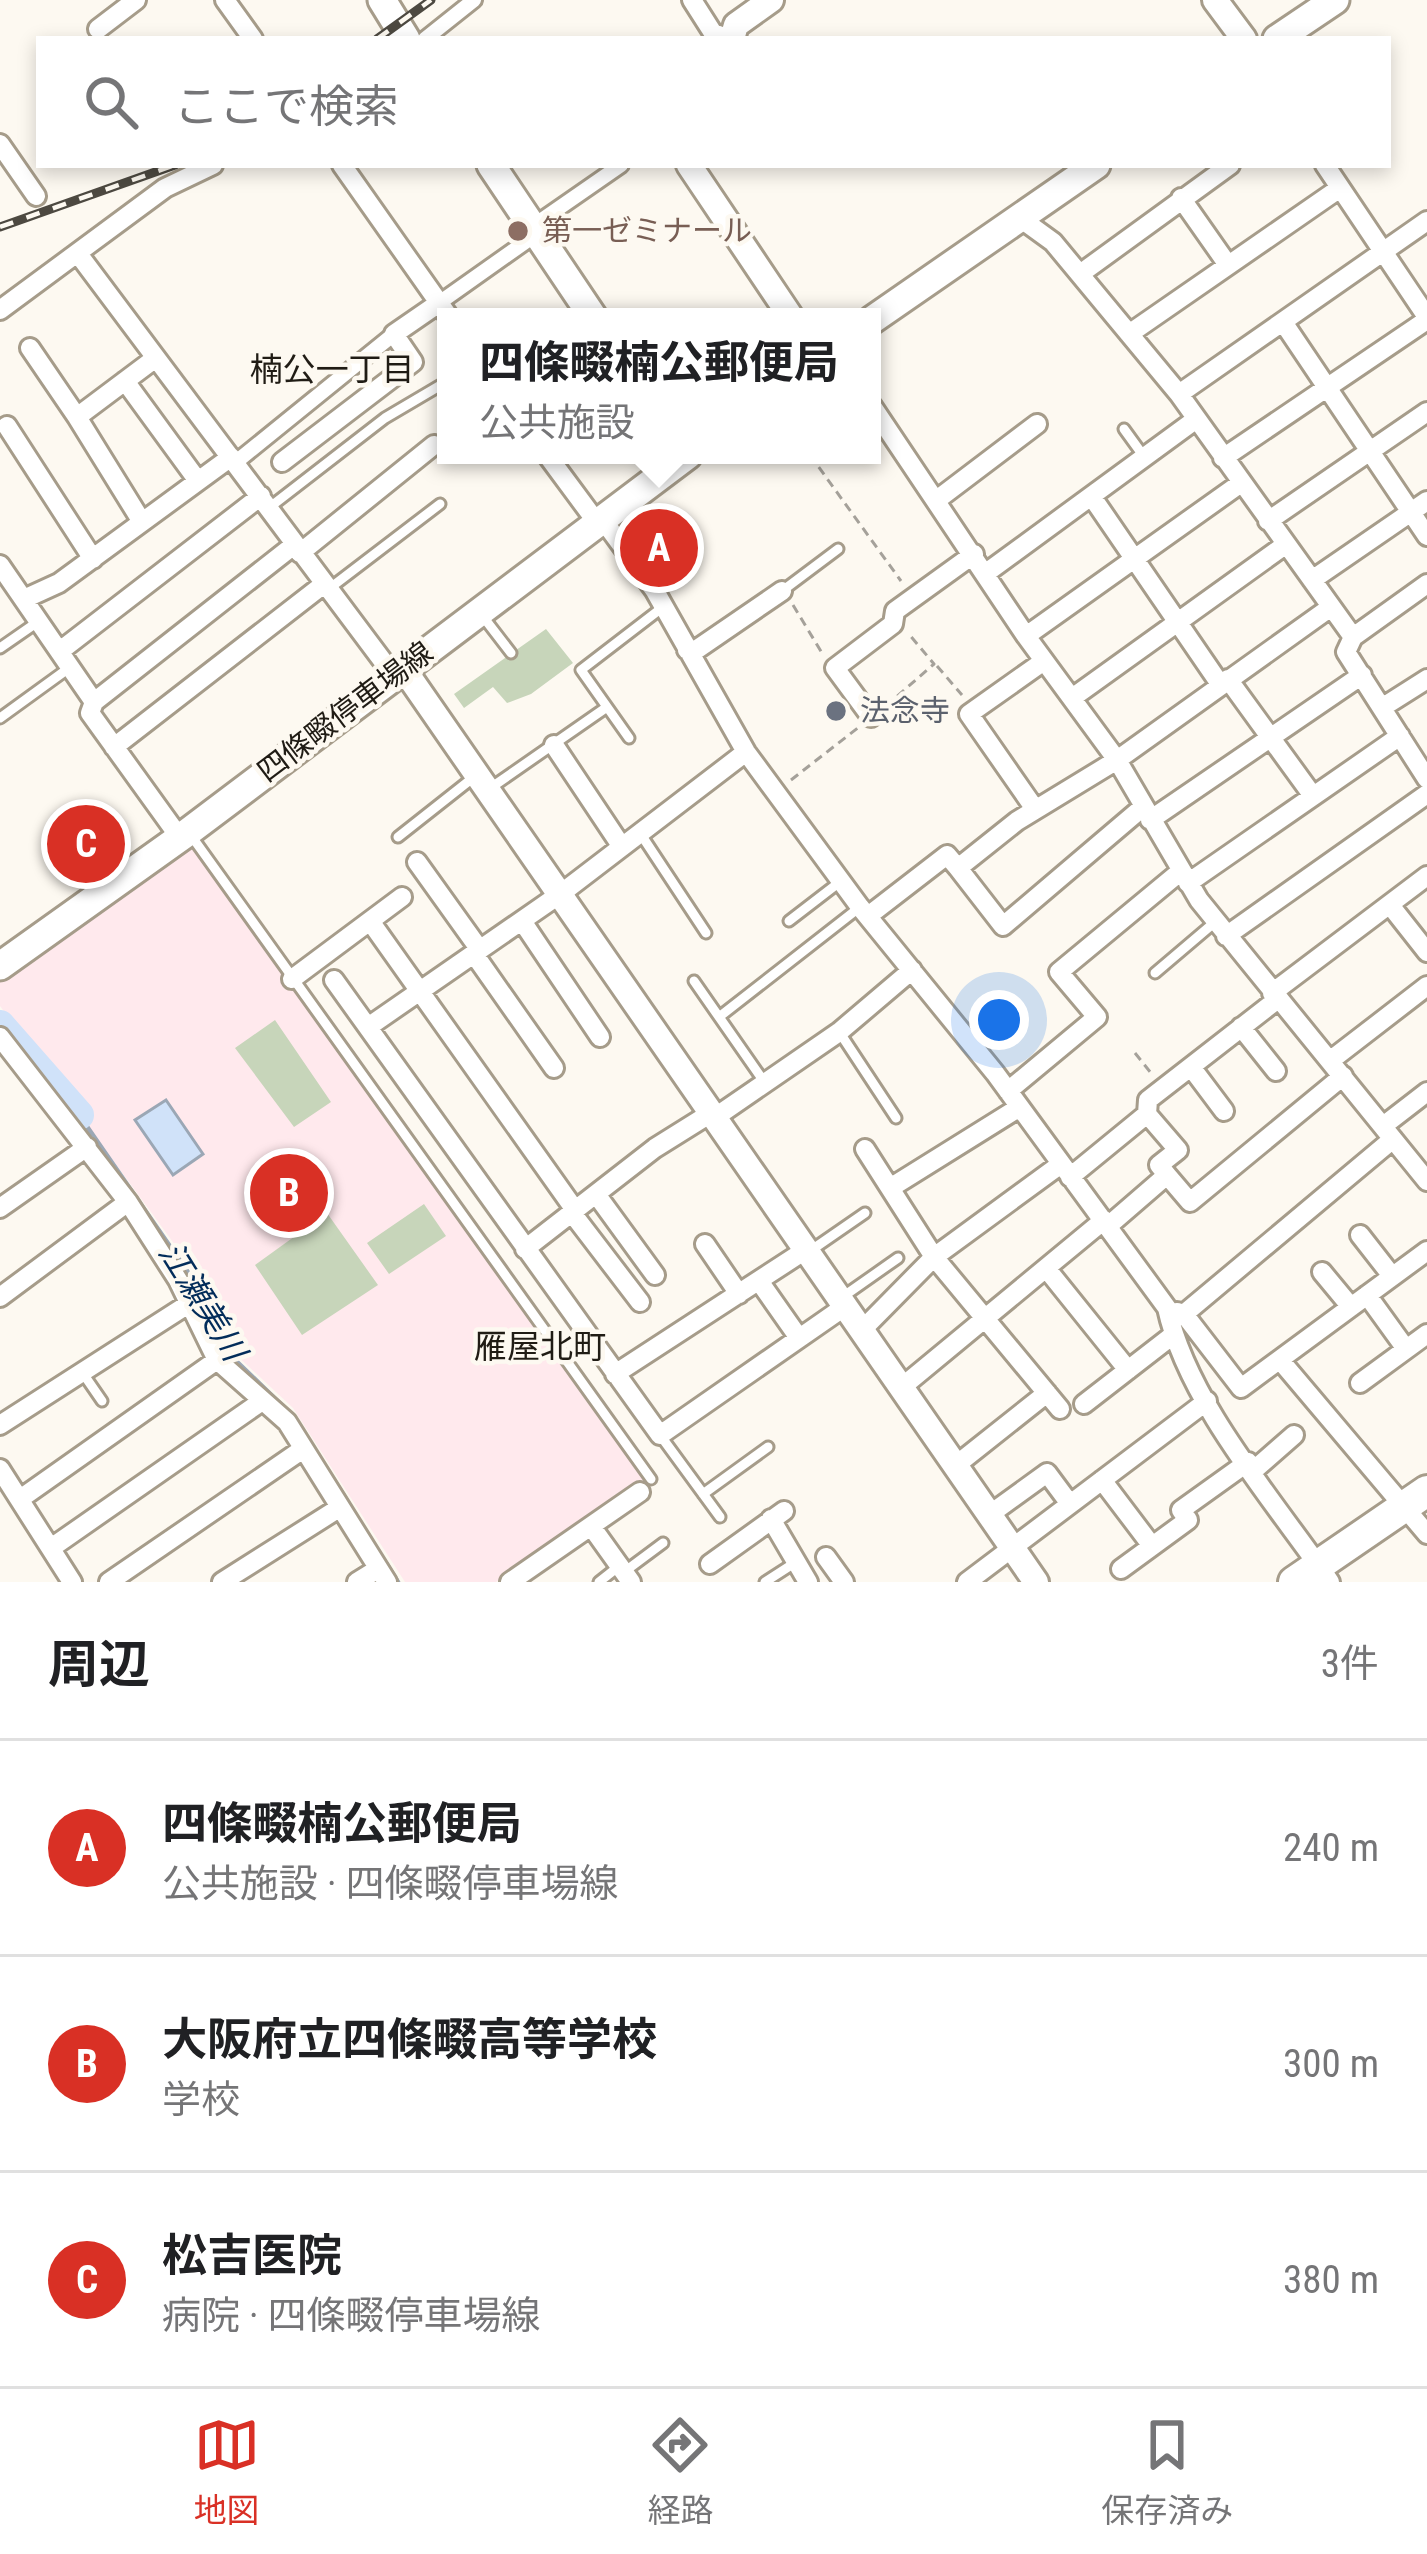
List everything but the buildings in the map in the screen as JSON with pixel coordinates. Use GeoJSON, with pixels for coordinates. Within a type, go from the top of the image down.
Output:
{"type":"FeatureCollection","features":[{"type":"Feature","properties":{"kind":"highway"},"geometry":{"type":"LineString","coordinates":[[1314,1576],[1421,1495]]}},
{"type":"Feature","properties":{"kind":"main road"},"geometry":{"type":"LineString","coordinates":[[1281,36],[1335,0]]}},
{"type":"Feature","properties":{"kind":"main road"},"geometry":{"type":"LineString","coordinates":[[386,2],[404,36]]}},
{"type":"Feature","properties":{"kind":"main road"},"geometry":{"type":"LineString","coordinates":[[493,168],[587,308]]}},
{"type":"Feature","properties":{"kind":"main road"},"geometry":{"type":"LineString","coordinates":[[881,314],[1092,168]]}},
{"type":"Feature","properties":{"kind":"main road","name":"四條畷停車場線"},"geometry":{"type":"LineString","coordinates":[[0,966],[184,835],[676,464]]}},
{"type":"Feature","properties":{"kind":"street"},"geometry":{"type":"LineString","coordinates":[[98,28],[136,0]]}},
{"type":"Feature","properties":{"kind":"street"},"geometry":{"type":"LineString","coordinates":[[225,0],[251,36]]}},
{"type":"Feature","properties":{"kind":"street"},"geometry":{"type":"LineString","coordinates":[[429,36],[475,0]]}},
{"type":"Feature","properties":{"kind":"street"},"geometry":{"type":"LineString","coordinates":[[692,0],[713,33],[722,36]]}},
{"type":"Feature","properties":{"kind":"street"},"geometry":{"type":"LineString","coordinates":[[731,36],[736,25],[771,0]]}},
{"type":"Feature","properties":{"kind":"street"},"geometry":{"type":"LineString","coordinates":[[1215,0],[1242,36]]}},
{"type":"Feature","properties":{"kind":"street"},"geometry":{"type":"LineString","coordinates":[[0,144],[36,196]]}},
{"type":"Feature","properties":{"kind":"street"},"geometry":{"type":"LineString","coordinates":[[0,310],[165,188],[207,168]]}},
{"type":"Feature","properties":{"kind":"street"},"geometry":{"type":"LineString","coordinates":[[345,168],[443,308]]}},
{"type":"Feature","properties":{"kind":"street"},"geometry":{"type":"LineString","coordinates":[[446,308],[535,230],[617,168]]}},
{"type":"Feature","properties":{"kind":"street"},"geometry":{"type":"LineString","coordinates":[[691,168],[785,308]]}},
{"type":"Feature","properties":{"kind":"street"},"geometry":{"type":"LineString","coordinates":[[1079,274],[1226,168]]}},
{"type":"Feature","properties":{"kind":"street"},"geometry":{"type":"LineString","coordinates":[[1223,458],[1427,318],[1326,168]]}},
{"type":"Feature","properties":{"kind":"street"},"geometry":{"type":"LineString","coordinates":[[1129,334],[1340,188]]}},
{"type":"Feature","properties":{"kind":"street"},"geometry":{"type":"LineString","coordinates":[[1181,198],[1228,265]]}},
{"type":"Feature","properties":{"kind":"street"},"geometry":{"type":"LineString","coordinates":[[1020,218],[1053,242],[1179,394],[1353,637]]}},
{"type":"Feature","properties":{"kind":"street"},"geometry":{"type":"LineString","coordinates":[[1179,394],[1424,231]]}},
{"type":"Feature","properties":{"kind":"street"},"geometry":{"type":"LineString","coordinates":[[79,255],[326,587],[484,782],[1036,1582]]}},
{"type":"Feature","properties":{"kind":"street"},"geometry":{"type":"LineString","coordinates":[[24,599],[92,559],[233,459],[394,334],[437,313]]}},
{"type":"Feature","properties":{"kind":"street"},"geometry":{"type":"LineString","coordinates":[[1285,325],[1370,452],[1419,507],[1427,536]]}},
{"type":"Feature","properties":{"kind":"street"},"geometry":{"type":"LineString","coordinates":[[282,462],[413,362],[394,334]]}},
{"type":"Feature","properties":{"kind":"street"},"geometry":{"type":"LineString","coordinates":[[30,348],[142,522]]}},
{"type":"Feature","properties":{"kind":"street"},"geometry":{"type":"LineString","coordinates":[[77,417],[153,360]]}},
{"type":"Feature","properties":{"kind":"street"},"geometry":{"type":"LineString","coordinates":[[125,381],[198,481]]}},
{"type":"Feature","properties":{"kind":"street"},"geometry":{"type":"LineString","coordinates":[[1268,521],[1427,412]]}},
{"type":"Feature","properties":{"kind":"street"},"geometry":{"type":"LineString","coordinates":[[881,419],[1026,637],[1118,760],[1185,877],[1221,929],[1427,1181]]}},
{"type":"Feature","properties":{"kind":"street"},"geometry":{"type":"LineString","coordinates":[[986,573],[1195,420]]}},
{"type":"Feature","properties":{"kind":"street"},"geometry":{"type":"LineString","coordinates":[[938,499],[1037,424]]}},
{"type":"Feature","properties":{"kind":"street"},"geometry":{"type":"LineString","coordinates":[[7,426],[92,559]]}},
{"type":"Feature","properties":{"kind":"street"},"geometry":{"type":"LineString","coordinates":[[184,835],[90,713],[94,702],[434,445]]}},
{"type":"Feature","properties":{"kind":"street"},"geometry":{"type":"LineString","coordinates":[[554,464],[663,607],[746,752],[864,911],[1175,1311],[1241,1388],[1427,1251]]}},
{"type":"Feature","properties":{"kind":"street"},"geometry":{"type":"LineString","coordinates":[[1026,637],[1241,483]]}},
{"type":"Feature","properties":{"kind":"street"},"geometry":{"type":"LineString","coordinates":[[1092,497],[1177,622],[1313,796]]}},
{"type":"Feature","properties":{"kind":"street"},"geometry":{"type":"LineString","coordinates":[[65,659],[264,502]]}},
{"type":"Feature","properties":{"kind":"street"},"geometry":{"type":"LineString","coordinates":[[1312,580],[1419,507]]}},
{"type":"Feature","properties":{"kind":"street"},"geometry":{"type":"LineString","coordinates":[[1072,698],[1285,545]]}},
{"type":"Feature","properties":{"kind":"street"},"geometry":{"type":"LineString","coordinates":[[871,717],[835,668],[893,624],[895,611],[974,554]]}},
{"type":"Feature","properties":{"kind":"street"},"geometry":{"type":"LineString","coordinates":[[0,566],[94,702]]}},
{"type":"Feature","properties":{"kind":"street"},"geometry":{"type":"LineString","coordinates":[[1221,929],[1426,780],[1346,652],[1353,637],[1427,584]]}},
{"type":"Feature","properties":{"kind":"street"},"geometry":{"type":"LineString","coordinates":[[114,747],[326,587]]}},
{"type":"Feature","properties":{"kind":"street"},"geometry":{"type":"LineString","coordinates":[[687,650],[693,652],[782,591]]}},
{"type":"Feature","properties":{"kind":"street"},"geometry":{"type":"LineString","coordinates":[[958,868],[1035,809],[1118,760],[1330,607]]}},
{"type":"Feature","properties":{"kind":"street"},"geometry":{"type":"LineString","coordinates":[[1035,809],[969,715],[1044,662]]}},
{"type":"Feature","properties":{"kind":"street"},"geometry":{"type":"LineString","coordinates":[[864,911],[946,854],[1003,926],[1147,814],[1362,675]]}},
{"type":"Feature","properties":{"kind":"street"},"geometry":{"type":"LineString","coordinates":[[1382,707],[1427,679]]}},
{"type":"Feature","properties":{"kind":"street"},"geometry":{"type":"LineString","coordinates":[[890,1188],[1014,1099],[1097,1018],[1059,971],[1185,877],[1400,736]]}},
{"type":"Feature","properties":{"kind":"street"},"geometry":{"type":"LineString","coordinates":[[554,745],[622,847]]}},
{"type":"Feature","properties":{"kind":"street"},"geometry":{"type":"LineString","coordinates":[[368,1028],[563,892],[746,752]]}},
{"type":"Feature","properties":{"kind":"street"},"geometry":{"type":"LineString","coordinates":[[417,862],[554,1069]]}},
{"type":"Feature","properties":{"kind":"street"},"geometry":{"type":"LineString","coordinates":[[1427,876],[1148,1100],[1147,1114],[1178,1150],[1159,1165],[1190,1202],[1427,986]]}},
{"type":"Feature","properties":{"kind":"street"},"geometry":{"type":"LineString","coordinates":[[292,979],[402,897]]}},
{"type":"Feature","properties":{"kind":"street"},"geometry":{"type":"LineString","coordinates":[[1390,905],[1427,952]]}},
{"type":"Feature","properties":{"kind":"street"},"geometry":{"type":"LineString","coordinates":[[370,921],[640,1302]]}},
{"type":"Feature","properties":{"kind":"street"},"geometry":{"type":"LineString","coordinates":[[522,921],[600,1037]]}},
{"type":"Feature","properties":{"kind":"street"},"geometry":{"type":"LineString","coordinates":[[525,1249],[655,1148],[765,1083],[839,1031],[912,970]]}},
{"type":"Feature","properties":{"kind":"street"},"geometry":{"type":"LineString","coordinates":[[334,980],[660,1435],[844,1301]]}},
{"type":"Feature","properties":{"kind":"street"},"geometry":{"type":"LineString","coordinates":[[1241,1028],[1276,1071]]}},
{"type":"Feature","properties":{"kind":"street"},"geometry":{"type":"LineString","coordinates":[[0,1037],[128,1202],[190,1304],[217,1360],[287,1423],[383,1575],[357,1582]]}},
{"type":"Feature","properties":{"kind":"street"},"geometry":{"type":"LineString","coordinates":[[1191,1066],[1224,1111]]}},
{"type":"Feature","properties":{"kind":"street"},"geometry":{"type":"LineString","coordinates":[[1314,1576],[1251,1466],[1206,1400],[1173,1335],[1175,1311],[1388,1133],[1427,1092]]}},
{"type":"Feature","properties":{"kind":"street"},"geometry":{"type":"LineString","coordinates":[[863,1329],[934,1257],[1147,1114]]}},
{"type":"Feature","properties":{"kind":"street"},"geometry":{"type":"LineString","coordinates":[[0,1208],[87,1147]]}},
{"type":"Feature","properties":{"kind":"street"},"geometry":{"type":"LineString","coordinates":[[865,1149],[934,1257],[1053,1401],[956,1466]]}},
{"type":"Feature","properties":{"kind":"street"},"geometry":{"type":"LineString","coordinates":[[902,1387],[1167,1175]]}},
{"type":"Feature","properties":{"kind":"street"},"geometry":{"type":"LineString","coordinates":[[596,1194],[655,1275]]}},
{"type":"Feature","properties":{"kind":"street"},"geometry":{"type":"LineString","coordinates":[[0,1297],[128,1202]]}},
{"type":"Feature","properties":{"kind":"street"},"geometry":{"type":"LineString","coordinates":[[1360,1235],[1393,1276]]}},
{"type":"Feature","properties":{"kind":"street"},"geometry":{"type":"LineString","coordinates":[[706,1244],[739,1294]]}},
{"type":"Feature","properties":{"kind":"street"},"geometry":{"type":"LineString","coordinates":[[616,1374],[808,1251]]}},
{"type":"Feature","properties":{"kind":"street"},"geometry":{"type":"LineString","coordinates":[[1046,1268],[1128,1370]]}},
{"type":"Feature","properties":{"kind":"street"},"geometry":{"type":"LineString","coordinates":[[1322,1272],[1359,1301],[1406,1349]]}},
{"type":"Feature","properties":{"kind":"street"},"geometry":{"type":"LineString","coordinates":[[759,1281],[799,1338]]}},
{"type":"Feature","properties":{"kind":"street"},"geometry":{"type":"LineString","coordinates":[[0,1425],[190,1304]]}},
{"type":"Feature","properties":{"kind":"street"},"geometry":{"type":"LineString","coordinates":[[1360,1383],[1427,1334]]}},
{"type":"Feature","properties":{"kind":"street"},"geometry":{"type":"LineString","coordinates":[[1084,1404],[1173,1335]]}},
{"type":"Feature","properties":{"kind":"street"},"geometry":{"type":"LineString","coordinates":[[20,1499],[217,1360]]}},
{"type":"Feature","properties":{"kind":"street"},"geometry":{"type":"LineString","coordinates":[[1280,1360],[1421,1495],[1427,1534]]}},
{"type":"Feature","properties":{"kind":"street"},"geometry":{"type":"LineString","coordinates":[[967,1582],[1232,1377]]}},
{"type":"Feature","properties":{"kind":"street"},"geometry":{"type":"LineString","coordinates":[[51,1548],[262,1401]]}},
{"type":"Feature","properties":{"kind":"street"},"geometry":{"type":"LineString","coordinates":[[1121,1568],[1188,1520],[1181,1510],[1294,1436]]}},
{"type":"Feature","properties":{"kind":"street"},"geometry":{"type":"LineString","coordinates":[[109,1582],[303,1449]]}},
{"type":"Feature","properties":{"kind":"street"},"geometry":{"type":"LineString","coordinates":[[0,1469],[68,1576],[46,1582]]}},
{"type":"Feature","properties":{"kind":"street"},"geometry":{"type":"LineString","coordinates":[[989,1515],[1047,1473],[1070,1504]]}},
{"type":"Feature","properties":{"kind":"street"},"geometry":{"type":"LineString","coordinates":[[1102,1480],[1152,1546]]}},
{"type":"Feature","properties":{"kind":"street"},"geometry":{"type":"LineString","coordinates":[[510,1582],[645,1485]]}},
{"type":"Feature","properties":{"kind":"street"},"geometry":{"type":"LineString","coordinates":[[222,1582],[338,1508]]}},
{"type":"Feature","properties":{"kind":"street"},"geometry":{"type":"LineString","coordinates":[[709,1573],[778,1515],[808,1582]]}},
{"type":"Feature","properties":{"kind":"street"},"geometry":{"type":"LineString","coordinates":[[591,1526],[625,1573]]}},
{"type":"Feature","properties":{"kind":"street"},"geometry":{"type":"LineString","coordinates":[[826,1557],[844,1582]]}},
{"type":"Feature","properties":{"kind":"lane"},"geometry":{"type":"LineString","coordinates":[[264,502],[299,484],[437,384]]}},
{"type":"Feature","properties":{"kind":"lane"},"geometry":{"type":"LineString","coordinates":[[1124,429],[1144,458]]}},
{"type":"Feature","properties":{"kind":"lane"},"geometry":{"type":"LineString","coordinates":[[282,462],[299,484]]}},
{"type":"Feature","properties":{"kind":"lane"},"geometry":{"type":"LineString","coordinates":[[326,587],[440,504]]}},
{"type":"Feature","properties":{"kind":"lane"},"geometry":{"type":"LineString","coordinates":[[782,591],[838,549]]}},
{"type":"Feature","properties":{"kind":"lane"},"geometry":{"type":"LineString","coordinates":[[629,738],[581,670],[663,607]]}},
{"type":"Feature","properties":{"kind":"lane"},"geometry":{"type":"LineString","coordinates":[[479,611],[511,653]]}},
{"type":"Feature","properties":{"kind":"lane"},"geometry":{"type":"LineString","coordinates":[[0,648],[38,621]]}},
{"type":"Feature","properties":{"kind":"lane"},"geometry":{"type":"LineString","coordinates":[[0,718],[65,659]]}},
{"type":"Feature","properties":{"kind":"lane"},"geometry":{"type":"LineString","coordinates":[[398,837],[484,782],[554,745],[607,707]]}},
{"type":"Feature","properties":{"kind":"lane"},"geometry":{"type":"LineString","coordinates":[[640,833],[706,933]]}},
{"type":"Feature","properties":{"kind":"lane"},"geometry":{"type":"LineString","coordinates":[[184,835],[292,979],[645,1485]]}},
{"type":"Feature","properties":{"kind":"lane"},"geometry":{"type":"LineString","coordinates":[[789,921],[841,880]]}},
{"type":"Feature","properties":{"kind":"lane"},"geometry":{"type":"LineString","coordinates":[[719,1017],[864,911]]}},
{"type":"Feature","properties":{"kind":"lane"},"geometry":{"type":"LineString","coordinates":[[1155,973],[1221,929]]}},
{"type":"Feature","properties":{"kind":"lane"},"geometry":{"type":"LineString","coordinates":[[694,981],[765,1083]]}},
{"type":"Feature","properties":{"kind":"lane"},"geometry":{"type":"LineString","coordinates":[[839,1031],[896,1118]]}},
{"type":"Feature","properties":{"kind":"lane"},"geometry":{"type":"LineString","coordinates":[[808,1251],[865,1213]]}},
{"type":"Feature","properties":{"kind":"lane"},"geometry":{"type":"LineString","coordinates":[[844,1301],[898,1258]]}},
{"type":"Feature","properties":{"kind":"lane"},"geometry":{"type":"LineString","coordinates":[[82,1372],[102,1401]]}},
{"type":"Feature","properties":{"kind":"lane"},"geometry":{"type":"LineString","coordinates":[[660,1435],[721,1517]]}},
{"type":"Feature","properties":{"kind":"lane"},"geometry":{"type":"LineString","coordinates":[[703,1494],[768,1447]]}},
{"type":"Feature","properties":{"kind":"lane"},"geometry":{"type":"LineString","coordinates":[[598,1582],[625,1573],[663,1544]]}},
{"type":"Feature","properties":{"kind":"lane"},"geometry":{"type":"LineString","coordinates":[[765,1582],[796,1562]]}},
{"type":"Feature","properties":{"kind":"path"},"geometry":{"type":"LineString","coordinates":[[816,464],[913,598]]}},
{"type":"Feature","properties":{"kind":"path"},"geometry":{"type":"LineString","coordinates":[[782,591],[835,668]]}},
{"type":"Feature","properties":{"kind":"path"},"geometry":{"type":"LineString","coordinates":[[897,619],[974,710]]}},
{"type":"Feature","properties":{"kind":"path"},"geometry":{"type":"LineString","coordinates":[[776,792],[934,664]]}},
{"type":"Feature","properties":{"kind":"path"},"geometry":{"type":"LineString","coordinates":[[1135,1053],[1163,1089]]}},
{"type":"Feature","properties":{"kind":"shaded area"},"geometry":{"type":"Polygon","coordinates":[[[190,840],[647,1480],[496,1582],[405,1582],[293,1408],[232,1351],[197,1275],[0,1006],[0,975],[190,840]]]}},
{"type":"Feature","properties":{"kind":"green space"},"geometry":{"type":"Polygon","coordinates":[[[546,629],[573,663],[531,694],[507,703],[493,687],[464,708],[454,694],[546,629]]]}},
{"type":"Feature","properties":{"kind":"green space"},"geometry":{"type":"Polygon","coordinates":[[[275,1020],[331,1102],[294,1127],[235,1048],[275,1020]]]}},
{"type":"Feature","properties":{"kind":"green space"},"geometry":{"type":"Polygon","coordinates":[[[424,1204],[446,1236],[389,1274],[367,1243],[424,1204]]]}},
{"type":"Feature","properties":{"kind":"green space"},"geometry":{"type":"Polygon","coordinates":[[[327,1213],[378,1285],[302,1335],[255,1265],[327,1213]]]}},
{"type":"Feature","properties":{"kind":"water"},"geometry":{"type":"Polygon","coordinates":[[[166,1100],[203,1154],[173,1175],[135,1120],[166,1100]]]}},
{"type":"Feature","properties":{"kind":"waterway","name":"江瀬美川"},"geometry":{"type":"LineString","coordinates":[[0,1025],[79,1115]]}},
{"type":"Feature","properties":{"kind":"waterway","name":"江瀬美川"},"geometry":{"type":"LineString","coordinates":[[79,1115],[192,1278],[229,1354],[285,1408]]}},
{"type":"Feature","properties":{"kind":"waterway","name":"江瀬美川"},"geometry":{"type":"LineString","coordinates":[[293,1416],[348,1502]]}},
{"type":"Feature","properties":{"kind":"waterway","name":"江瀬美川"},"geometry":{"type":"LineString","coordinates":[[386,1563],[398,1582]]}},
{"type":"Feature","properties":{"kind":"railway"},"geometry":{"type":"LineString","coordinates":[[381,36],[431,0]]}},
{"type":"Feature","properties":{"kind":"railway"},"geometry":{"type":"LineString","coordinates":[[0,227],[167,168]]}},
{"type":"Feature","properties":{"kind":"place","name":"第一ゼミナール"},"geometry":{"type":"Point","coordinates":[518,231]}},
{"type":"Feature","properties":{"kind":"place","name":"四條畷楠公郵便局"},"geometry":{"type":"Point","coordinates":[659,548]}},
{"type":"Feature","properties":{"kind":"place","name":"法念寺"},"geometry":{"type":"Point","coordinates":[836,711]}},
{"type":"Feature","properties":{"kind":"place","name":"松吉医院"},"geometry":{"type":"Point","coordinates":[86,844]}},
{"type":"Feature","properties":{"kind":"place","name":"大阪府立四條畷高等学校"},"geometry":{"type":"Point","coordinates":[289,1193]}},
{"type":"Feature","properties":{"kind":"district","name":"楠公一丁目"},"geometry":{"type":"Point","coordinates":[332,369]}},
{"type":"Feature","properties":{"kind":"district","name":"雁屋北町"},"geometry":{"type":"Point","coordinates":[540,1346]}}]}
